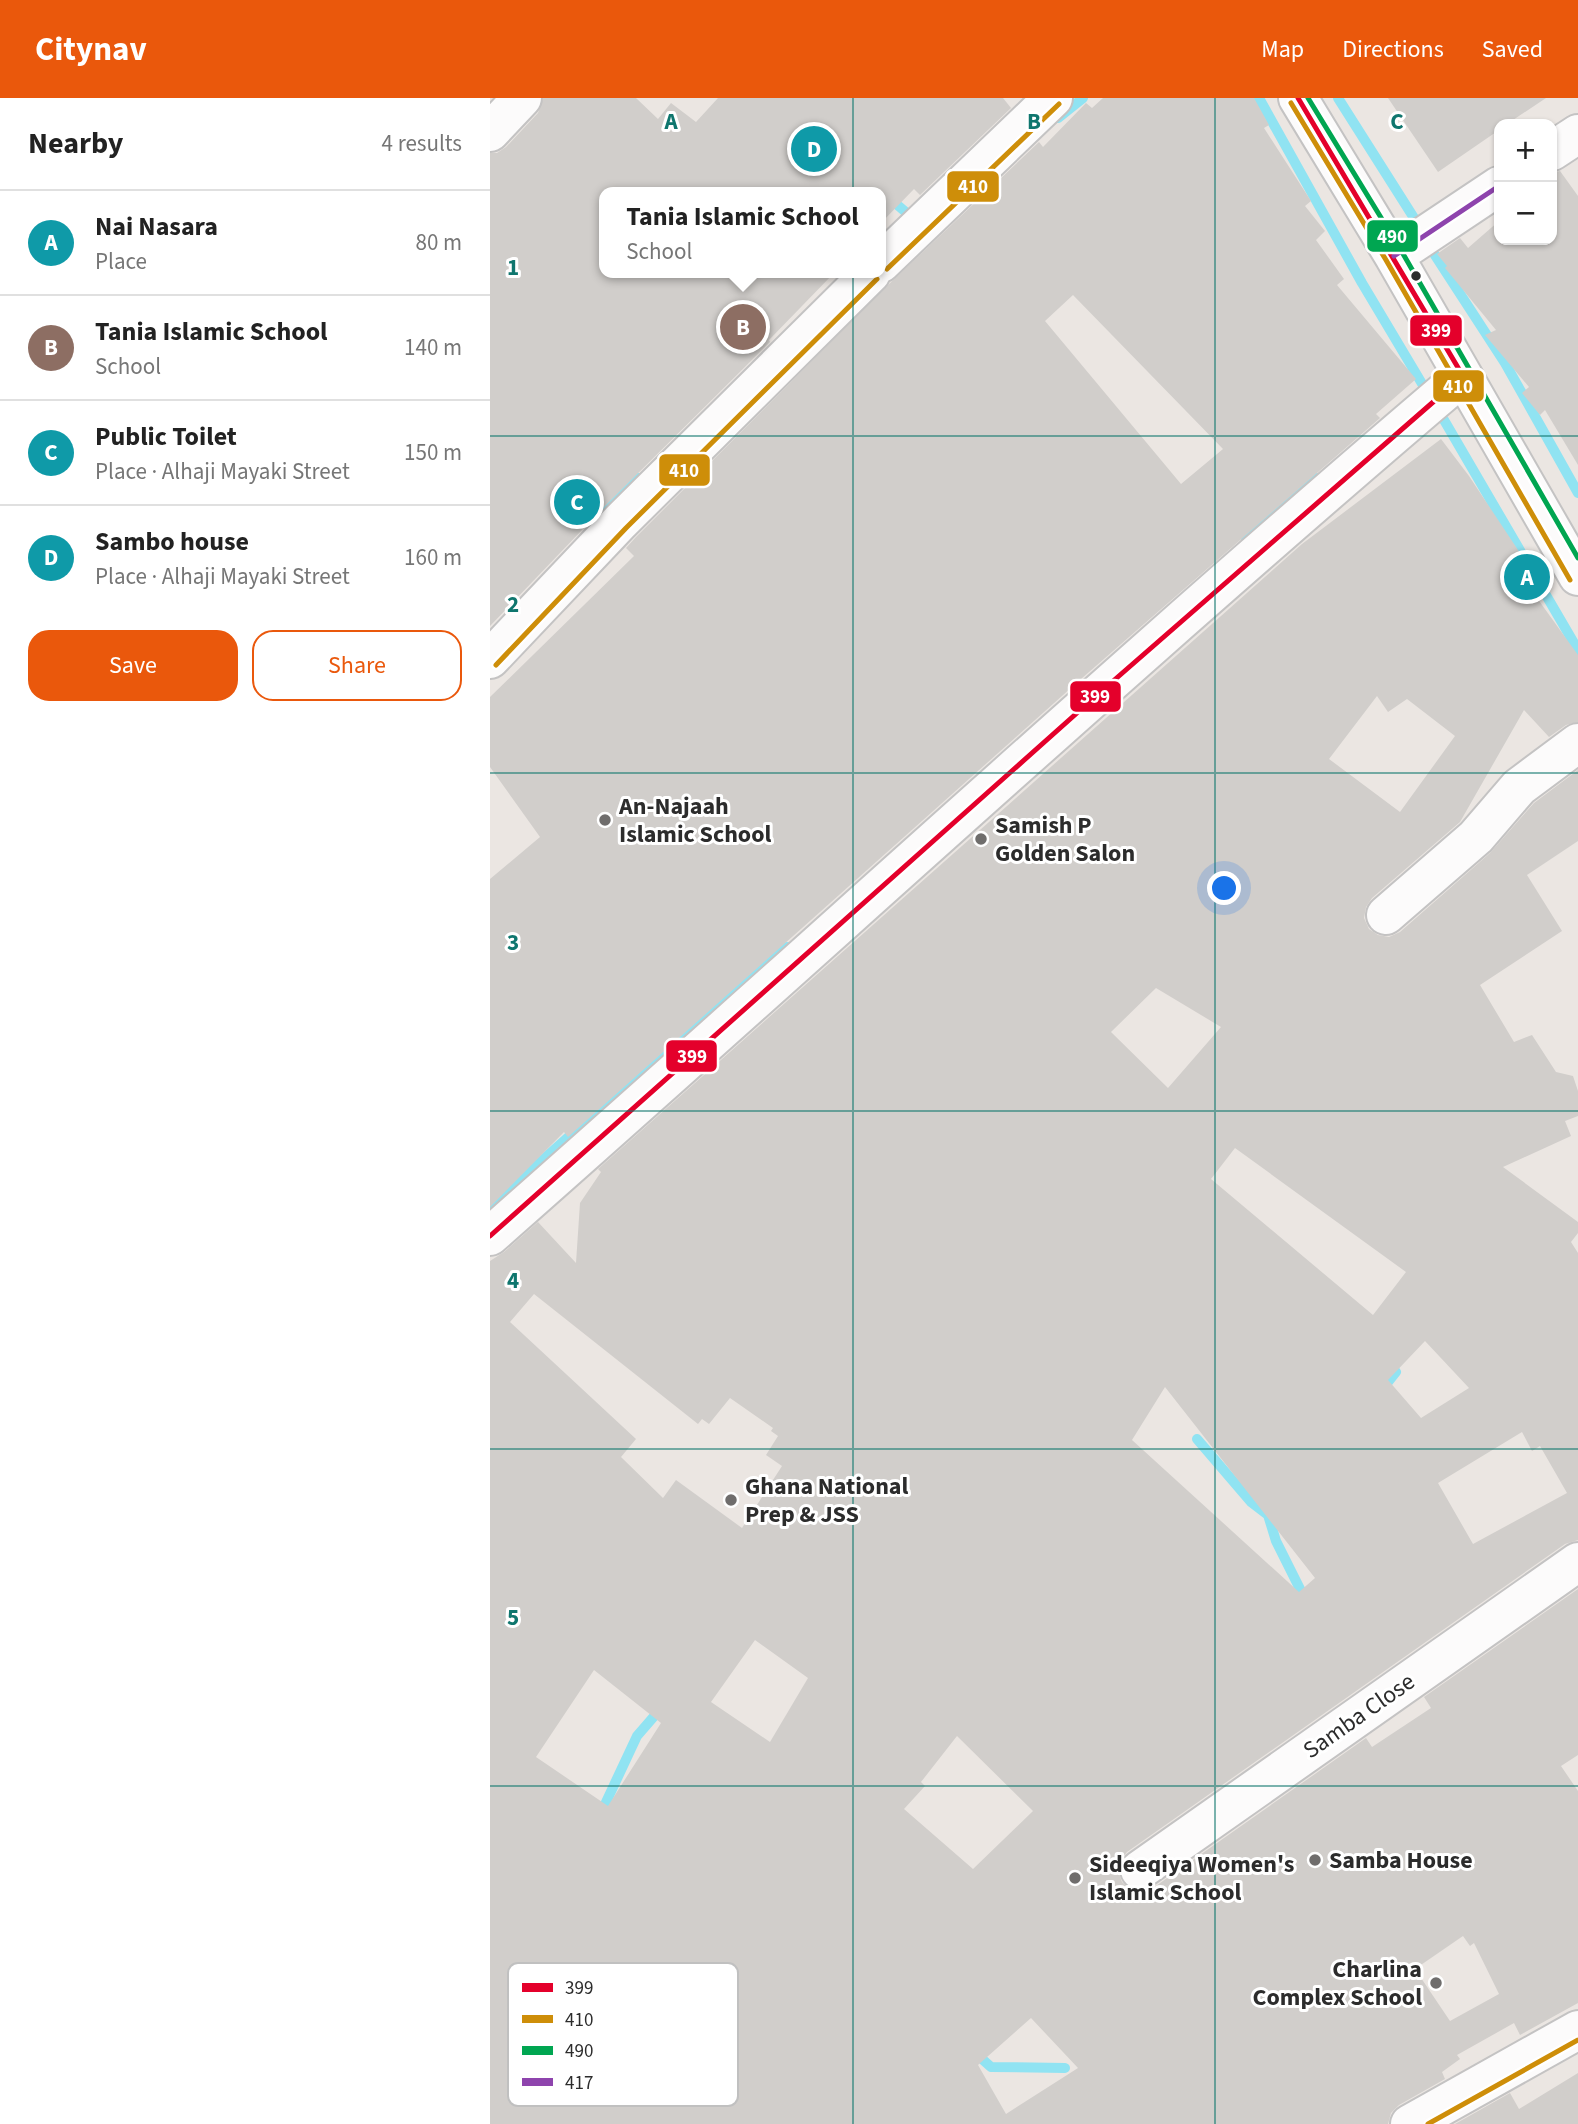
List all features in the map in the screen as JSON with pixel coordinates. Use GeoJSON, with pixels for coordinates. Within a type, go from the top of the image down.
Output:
{"type":"FeatureCollection","features":[{"type":"Feature","properties":{"kind":"street"},"geometry":{"type":"LineString","coordinates":[[490,132],[522,98]]}},
{"type":"Feature","properties":{"kind":"street"},"geometry":{"type":"LineString","coordinates":[[886,258],[1053,98]]}},
{"type":"Feature","properties":{"kind":"street"},"geometry":{"type":"LineString","coordinates":[[1298,98],[1394,256],[1578,576]]}},
{"type":"Feature","properties":{"kind":"street"},"geometry":{"type":"LineString","coordinates":[[1557,148],[1578,134]]}},
{"type":"Feature","properties":{"kind":"street"},"geometry":{"type":"LineString","coordinates":[[1394,256],[1494,189]]}},
{"type":"Feature","properties":{"kind":"street"},"geometry":{"type":"LineString","coordinates":[[490,659],[629,513],[866,278]]}},
{"type":"Feature","properties":{"kind":"street"},"geometry":{"type":"LineString","coordinates":[[490,1236],[1272,538],[1463,376]]}},
{"type":"Feature","properties":{"kind":"street"},"geometry":{"type":"LineString","coordinates":[[1386,915],[1476,836],[1519,787],[1578,743]]}},
{"type":"Feature","properties":{"kind":"street","name":"Samba Close"},"geometry":{"type":"LineString","coordinates":[[1140,1870],[1578,1562]]}},
{"type":"Feature","properties":{"kind":"street"},"geometry":{"type":"LineString","coordinates":[[1410,2124],[1578,2030]]}},
{"type":"Feature","properties":{"kind":"building"},"geometry":{"type":"Polygon","coordinates":[[[543,98],[636,98],[658,119],[671,103],[696,122],[718,98],[1003,98],[1011,108],[920,195],[914,189],[886,218],[886,187],[599,187],[599,278],[829,278],[770,342],[605,506],[490,626],[490,153],[497,153],[506,147],[538,113],[543,98]]]}},
{"type":"Feature","properties":{"kind":"building"},"geometry":{"type":"Polygon","coordinates":[[[1103,98],[1254,98],[1269,125],[1264,128],[1311,201],[1305,206],[1325,231],[1316,240],[1344,279],[1337,285],[1416,379],[1376,414],[1380,418],[1081,679],[568,1137],[564,1132],[490,1207],[490,879],[540,837],[490,767],[490,697],[634,556],[626,548],[636,537],[888,285],[1039,142],[1043,147],[1086,103],[1092,108],[1103,98]],[[1073,295],[1045,321],[1181,484],[1223,449],[1073,295]]]}},
{"type":"Feature","properties":{"kind":"building"},"geometry":{"type":"Polygon","coordinates":[[[1388,98],[1546,98],[1514,119],[1494,119],[1494,133],[1438,172],[1388,98]]]}},
{"type":"Feature","properties":{"kind":"building"},"geometry":{"type":"Polygon","coordinates":[[[1560,171],[1578,196],[1578,465],[1545,410],[1540,415],[1522,393],[1529,387],[1485,335],[1496,330],[1445,268],[1447,266],[1437,254],[1460,238],[1468,248],[1494,225],[1494,245],[1557,245],[1557,172],[1560,171]]]}},
{"type":"Feature","properties":{"kind":"building"},"geometry":{"type":"Polygon","coordinates":[[[1441,439],[1524,559],[1528,557],[1547,588],[1537,598],[1578,655],[1578,722],[1566,725],[1549,737],[1524,710],[1460,822],[1372,898],[1366,907],[1364,918],[1369,929],[1378,935],[1389,937],[1400,932],[1490,853],[1534,803],[1578,770],[1578,841],[1527,875],[1562,931],[1480,985],[1514,1042],[1532,1035],[1556,1072],[1573,1076],[1578,1091],[1578,1116],[1565,1121],[1571,1136],[1503,1167],[1578,1222],[1578,1233],[1571,1242],[1578,1253],[1578,1540],[1565,1544],[1127,1852],[1118,1871],[1122,1882],[1130,1889],[1141,1892],[1153,1888],[1366,1738],[1372,1747],[1431,1708],[1424,1697],[1578,1589],[1578,1755],[1561,1766],[1578,1791],[1578,2003],[1520,2035],[1514,2023],[1457,2055],[1460,2059],[1442,2072],[1445,2079],[1399,2105],[1391,2113],[1388,2124],[490,2124],[490,1261],[538,1222],[576,1263],[580,1203],[601,1172],[598,1169],[1302,544],[1441,439]],[[1377,696],[1329,759],[1400,812],[1455,736],[1407,699],[1388,712],[1377,696]],[[1156,988],[1111,1032],[1168,1088],[1221,1027],[1156,988]],[[1235,1148],[1211,1179],[1373,1315],[1406,1272],[1235,1148]],[[534,1294],[510,1322],[636,1439],[621,1457],[663,1498],[676,1480],[742,1528],[782,1466],[766,1455],[778,1436],[771,1431],[773,1428],[730,1398],[709,1424],[702,1419],[698,1424],[534,1294]],[[1425,1341],[1388,1380],[1421,1418],[1469,1388],[1425,1341]],[[1165,1387],[1132,1440],[1299,1592],[1315,1578],[1165,1387]],[[1522,1432],[1438,1483],[1473,1544],[1567,1493],[1540,1446],[1532,1451],[1522,1432]],[[755,1640],[711,1702],[770,1742],[808,1678],[755,1640]],[[594,1670],[536,1757],[608,1806],[661,1723],[594,1670]],[[957,1736],[921,1782],[925,1786],[904,1809],[973,1869],[1033,1811],[957,1736]],[[1463,1936],[1415,1969],[1450,2021],[1499,1994],[1474,1943],[1470,1946],[1463,1936]],[[1031,2018],[978,2065],[1006,2114],[1078,2068],[1031,2018]]]}},
{"type":"Feature","properties":{"kind":"building"},"geometry":{"type":"Polygon","coordinates":[[[1578,2073],[1578,2124],[1455,2124],[1510,2093],[1519,2109],[1578,2073]]]}},
{"type":"Feature","properties":{"kind":"waterway"},"geometry":{"type":"LineString","coordinates":[[1058,118],[1083,98]]}},
{"type":"Feature","properties":{"kind":"waterway"},"geometry":{"type":"LineString","coordinates":[[1259,98],[1362,283],[1427,392],[1423,395]]}},
{"type":"Feature","properties":{"kind":"waterway"},"geometry":{"type":"LineString","coordinates":[[1338,98],[1414,218]]}},
{"type":"Feature","properties":{"kind":"waterway"},"geometry":{"type":"LineString","coordinates":[[888,197],[908,214]]}},
{"type":"Feature","properties":{"kind":"waterway"},"geometry":{"type":"LineString","coordinates":[[1429,246],[1505,363],[1578,493]]}},
{"type":"Feature","properties":{"kind":"waterway"},"geometry":{"type":"LineString","coordinates":[[1444,420],[1578,650]]}},
{"type":"Feature","properties":{"kind":"waterway"},"geometry":{"type":"LineString","coordinates":[[595,515],[638,478]]}},
{"type":"Feature","properties":{"kind":"waterway"},"geometry":{"type":"LineString","coordinates":[[1246,538],[1316,478]]}},
{"type":"Feature","properties":{"kind":"waterway"},"geometry":{"type":"LineString","coordinates":[[490,1207],[686,1032],[787,947]]}},
{"type":"Feature","properties":{"kind":"waterway"},"geometry":{"type":"LineString","coordinates":[[1381,1391],[1396,1372],[1389,1363]]}},
{"type":"Feature","properties":{"kind":"waterway"},"geometry":{"type":"LineString","coordinates":[[1197,1439],[1251,1502],[1268,1515],[1276,1541],[1306,1601]]}},
{"type":"Feature","properties":{"kind":"waterway"},"geometry":{"type":"LineString","coordinates":[[600,1815],[637,1736],[663,1706]]}},
{"type":"Feature","properties":{"kind":"waterway"},"geometry":{"type":"LineString","coordinates":[[973,2051],[991,2067],[1065,2068]]}},
{"type":"Feature","properties":{"kind":"transit line","name":"399"},"geometry":{"type":"LineString","coordinates":[[490,1236],[1096,696],[1463,376],[1298,98]]}},
{"type":"Feature","properties":{"kind":"transit line","name":"490"},"geometry":{"type":"LineString","coordinates":[[1308,98],[1402,252],[1578,558]]}},
{"type":"Feature","properties":{"kind":"transit line","name":"410"},"geometry":{"type":"LineString","coordinates":[[1291,103],[1386,260],[1570,580]]}},
{"type":"Feature","properties":{"kind":"transit line","name":"410"},"geometry":{"type":"LineString","coordinates":[[887,269],[1059,104]]}},
{"type":"Feature","properties":{"kind":"transit line","name":"417"},"geometry":{"type":"LineString","coordinates":[[1394,256],[1494,189]]}},
{"type":"Feature","properties":{"kind":"transit line","name":"410"},"geometry":{"type":"LineString","coordinates":[[496,665],[626,528],[877,279]]}},
{"type":"Feature","properties":{"kind":"transit line","name":"410"},"geometry":{"type":"LineString","coordinates":[[1428,2124],[1578,2040]]}},
{"type":"Feature","properties":{"kind":"place","name":"Sambo house"},"geometry":{"type":"Point","coordinates":[814,149]}},
{"type":"Feature","properties":{"kind":"place","name":"Tania Islamic School"},"geometry":{"type":"Point","coordinates":[743,327]}},
{"type":"Feature","properties":{"kind":"place","name":"Public Toilet"},"geometry":{"type":"Point","coordinates":[577,502]}},
{"type":"Feature","properties":{"kind":"place","name":"Nai Nasara"},"geometry":{"type":"Point","coordinates":[1527,577]}},
{"type":"Feature","properties":{"kind":"place","name":"An-Najaah Islamic School"},"geometry":{"type":"Point","coordinates":[605,820]}},
{"type":"Feature","properties":{"kind":"place","name":"Samish P Golden Salon"},"geometry":{"type":"Point","coordinates":[981,839]}},
{"type":"Feature","properties":{"kind":"place","name":"Ghana National Prep & JSS"},"geometry":{"type":"Point","coordinates":[731,1500]}},
{"type":"Feature","properties":{"kind":"place","name":"Samba House"},"geometry":{"type":"Point","coordinates":[1315,1860]}},
{"type":"Feature","properties":{"kind":"place","name":"Sideeqiya Women's Islamic School"},"geometry":{"type":"Point","coordinates":[1075,1878]}},
{"type":"Feature","properties":{"kind":"place","name":"Charlina Complex School"},"geometry":{"type":"Point","coordinates":[1436,1983]}}]}
